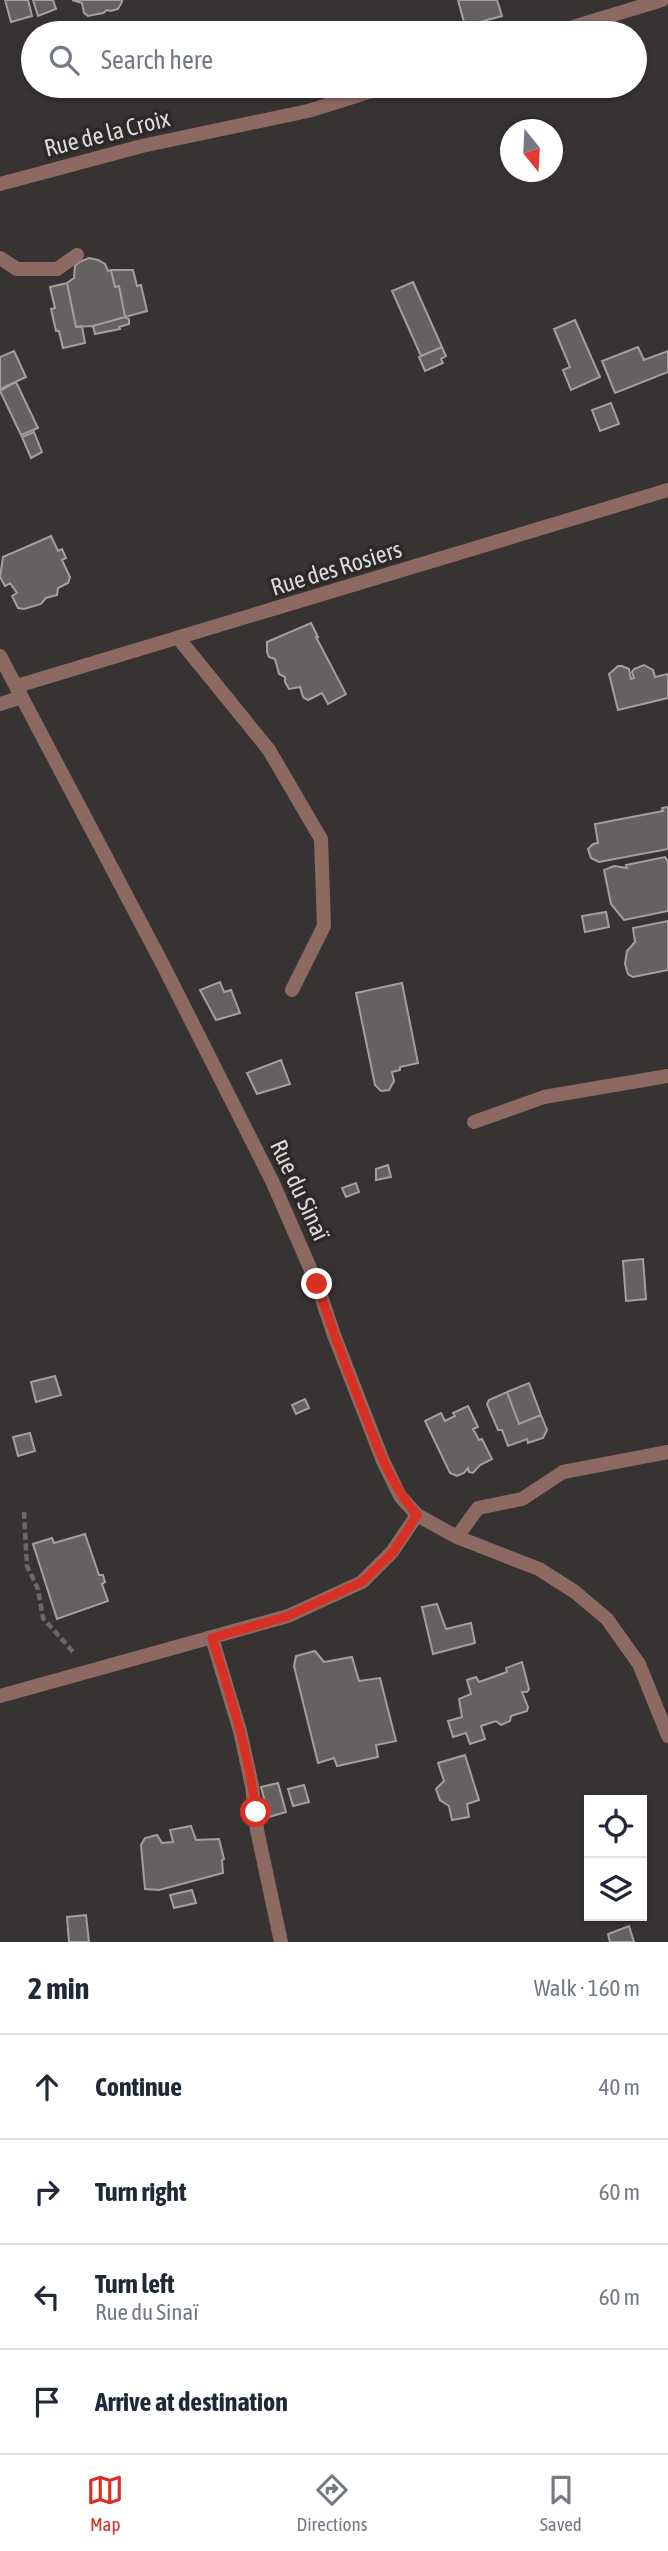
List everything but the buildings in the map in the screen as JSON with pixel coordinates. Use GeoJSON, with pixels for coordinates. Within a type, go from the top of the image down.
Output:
{"type":"FeatureCollection","features":[{"type":"Feature","properties":{"kind":"street"},"geometry":{"type":"LineString","coordinates":[[593,21],[662,0]]}},
{"type":"Feature","properties":{"kind":"street","name":"Rue de la Croix"},"geometry":{"type":"LineString","coordinates":[[0,184],[142,146],[308,111],[350,98]]}},
{"type":"Feature","properties":{"kind":"street"},"geometry":{"type":"LineString","coordinates":[[0,258],[17,269],[57,269],[77,255]]}},
{"type":"Feature","properties":{"kind":"street","name":"Rue des Rosiers"},"geometry":{"type":"LineString","coordinates":[[0,704],[19,692],[179,639],[668,490]]}},
{"type":"Feature","properties":{"kind":"street"},"geometry":{"type":"LineString","coordinates":[[179,639],[269,750],[321,839],[324,926],[292,990]]}},
{"type":"Feature","properties":{"kind":"street","name":"Rue du Sinaï"},"geometry":{"type":"LineString","coordinates":[[0,657],[163,965],[274,1183],[317,1284],[383,1461],[400,1496],[417,1515],[457,1537],[539,1569],[575,1592],[607,1619],[639,1664],[668,1735]]}},
{"type":"Feature","properties":{"kind":"street"},"geometry":{"type":"LineString","coordinates":[[474,1122],[544,1097],[668,1076]]}},
{"type":"Feature","properties":{"kind":"street"},"geometry":{"type":"LineString","coordinates":[[457,1537],[478,1508],[522,1499],[563,1472],[668,1452]]}},
{"type":"Feature","properties":{"kind":"street"},"geometry":{"type":"LineString","coordinates":[[0,1696],[288,1616],[362,1582],[393,1552],[417,1515]]}},
{"type":"Feature","properties":{"kind":"street"},"geometry":{"type":"LineString","coordinates":[[212,1638],[240,1731],[253,1786],[257,1830],[281,1942]]}},
{"type":"Feature","properties":{"kind":"path"},"geometry":{"type":"LineString","coordinates":[[24,1512],[27,1566],[38,1589],[43,1618],[75,1653],[78,1674]]}},
{"type":"Feature","properties":{"kind":"route"},"geometry":{"type":"LineString","coordinates":[[256,1812],[240,1731],[212,1638],[288,1616],[362,1582],[393,1552],[417,1515],[400,1496],[383,1461],[317,1284]]}}]}
